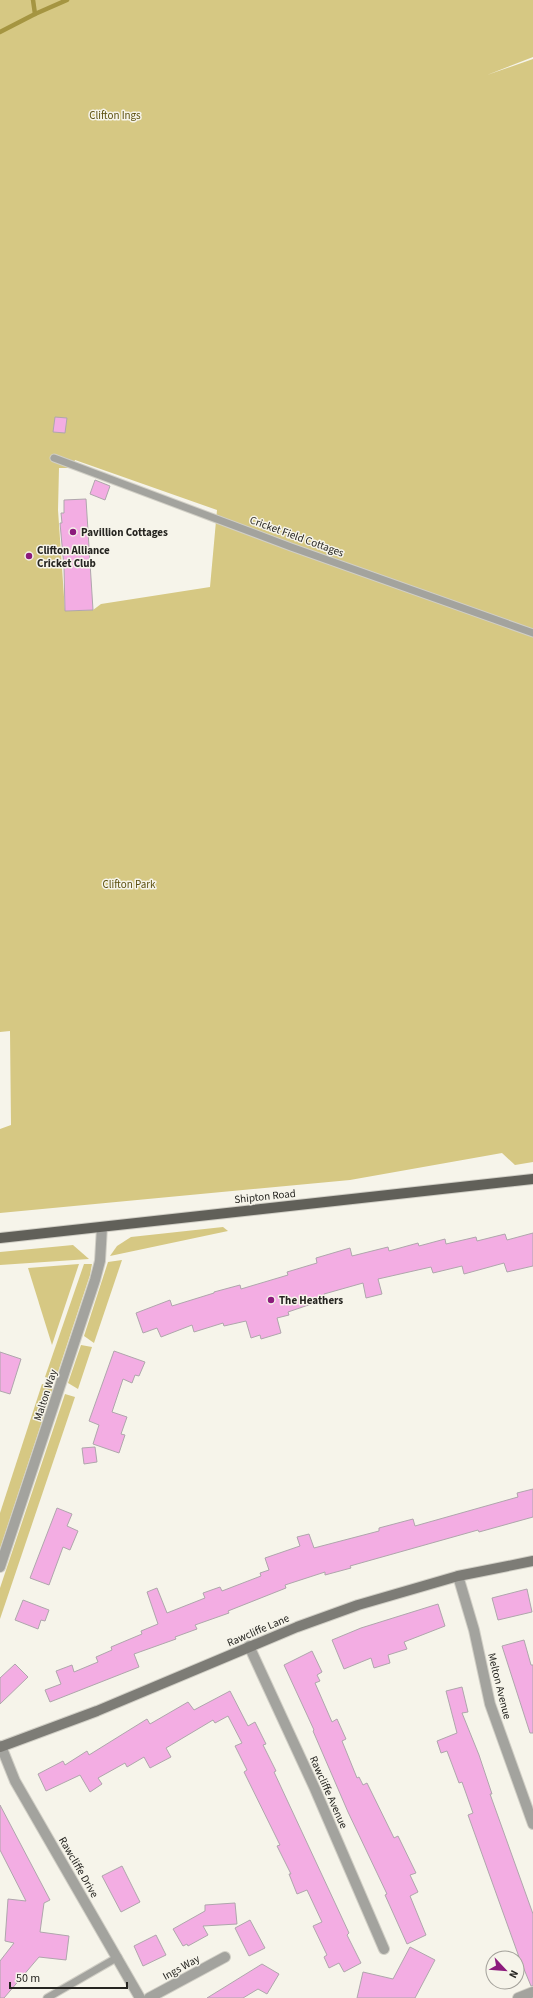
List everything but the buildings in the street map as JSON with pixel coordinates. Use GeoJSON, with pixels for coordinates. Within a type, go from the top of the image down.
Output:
{"type":"FeatureCollection","features":[{"type":"Feature","properties":{"kind":"main road","name":"Shipton Road"},"geometry":{"type":"LineString","coordinates":[[0,1238],[533,1179]]}},
{"type":"Feature","properties":{"kind":"street","name":"Malton Way"},"geometry":{"type":"LineString","coordinates":[[0,1567],[95,1280],[100,1261],[102,1227]]}},
{"type":"Feature","properties":{"kind":"street","name":"Rawcliffe Lane"},"geometry":{"type":"LineString","coordinates":[[0,1747],[97,1711],[249,1646],[358,1605],[458,1576],[533,1561]]}},
{"type":"Feature","properties":{"kind":"street","name":"Melton Avenue"},"geometry":{"type":"LineString","coordinates":[[458,1576],[474,1630],[490,1704],[533,1824]]}},
{"type":"Feature","properties":{"kind":"street","name":"Rawcliffe Avenue"},"geometry":{"type":"LineString","coordinates":[[249,1646],[315,1789],[384,1949]]}},
{"type":"Feature","properties":{"kind":"street","name":"Rawcliffe Drive"},"geometry":{"type":"LineString","coordinates":[[0,1747],[15,1781],[118,1957],[140,1998]]}},
{"type":"Feature","properties":{"kind":"street","name":"Ings Way"},"geometry":{"type":"LineString","coordinates":[[149,1998],[225,1957]]}},
{"type":"Feature","properties":{"kind":"street"},"geometry":{"type":"LineString","coordinates":[[518,1998],[533,1992]]}},
{"type":"Feature","properties":{"kind":"lane","name":"Cricket Field Cottages"},"geometry":{"type":"LineString","coordinates":[[54,458],[291,547],[533,633]]}},
{"type":"Feature","properties":{"kind":"lane"},"geometry":{"type":"LineString","coordinates":[[47,1998],[118,1957]]}},
{"type":"Feature","properties":{"kind":"green space"},"geometry":{"type":"Polygon","coordinates":[[[0,0],[533,0],[533,57],[487,75],[533,59],[533,1162],[515,1165],[502,1153],[350,1180],[0,1213],[0,1129],[11,1125],[10,1031],[0,1032],[0,0]],[[75,460],[72,468],[59,468],[58,510],[65,611],[93,610],[101,604],[210,587],[217,510],[75,460]]]}},
{"type":"Feature","properties":{"kind":"green space"},"geometry":{"type":"Polygon","coordinates":[[[223,1227],[228,1231],[110,1256],[117,1246],[131,1237],[223,1227]]]}},
{"type":"Feature","properties":{"kind":"green space"},"geometry":{"type":"Polygon","coordinates":[[[73,1245],[89,1259],[0,1265],[0,1252],[73,1245]]]}},
{"type":"Feature","properties":{"kind":"green space"},"geometry":{"type":"Polygon","coordinates":[[[122,1260],[94,1343],[84,1336],[108,1262],[122,1260]]]}},
{"type":"Feature","properties":{"kind":"green space"},"geometry":{"type":"Polygon","coordinates":[[[79,1264],[52,1345],[28,1268],[79,1264]]]}},
{"type":"Feature","properties":{"kind":"green space"},"geometry":{"type":"Polygon","coordinates":[[[84,1264],[92,1264],[90,1275],[55,1381],[45,1377],[84,1264]]]}},
{"type":"Feature","properties":{"kind":"green space"},"geometry":{"type":"Polygon","coordinates":[[[81,1345],[92,1347],[78,1389],[68,1383],[81,1345]]]}},
{"type":"Feature","properties":{"kind":"green space"},"geometry":{"type":"Polygon","coordinates":[[[42,1384],[53,1388],[0,1549],[0,1513],[42,1384]]]}},
{"type":"Feature","properties":{"kind":"green space"},"geometry":{"type":"Polygon","coordinates":[[[65,1394],[75,1397],[0,1619],[0,1588],[65,1394]]]}},
{"type":"Feature","properties":{"kind":"waterway"},"geometry":{"type":"LineString","coordinates":[[33,0],[35,14]]}},
{"type":"Feature","properties":{"kind":"waterway"},"geometry":{"type":"LineString","coordinates":[[0,32],[67,0]]}},
{"type":"Feature","properties":{"kind":"place","name":"Pavillion Cottages"},"geometry":{"type":"Point","coordinates":[73,532]}},
{"type":"Feature","properties":{"kind":"place","name":"Clifton Alliance Cricket Club"},"geometry":{"type":"Point","coordinates":[29,556]}},
{"type":"Feature","properties":{"kind":"place","name":"The Heathers"},"geometry":{"type":"Point","coordinates":[271,1300]}},
{"type":"Feature","properties":{"kind":"park label","name":"Clifton Ings"},"geometry":{"type":"Point","coordinates":[115,115]}},
{"type":"Feature","properties":{"kind":"park label","name":"Clifton Park"},"geometry":{"type":"Point","coordinates":[129,884]}}]}
